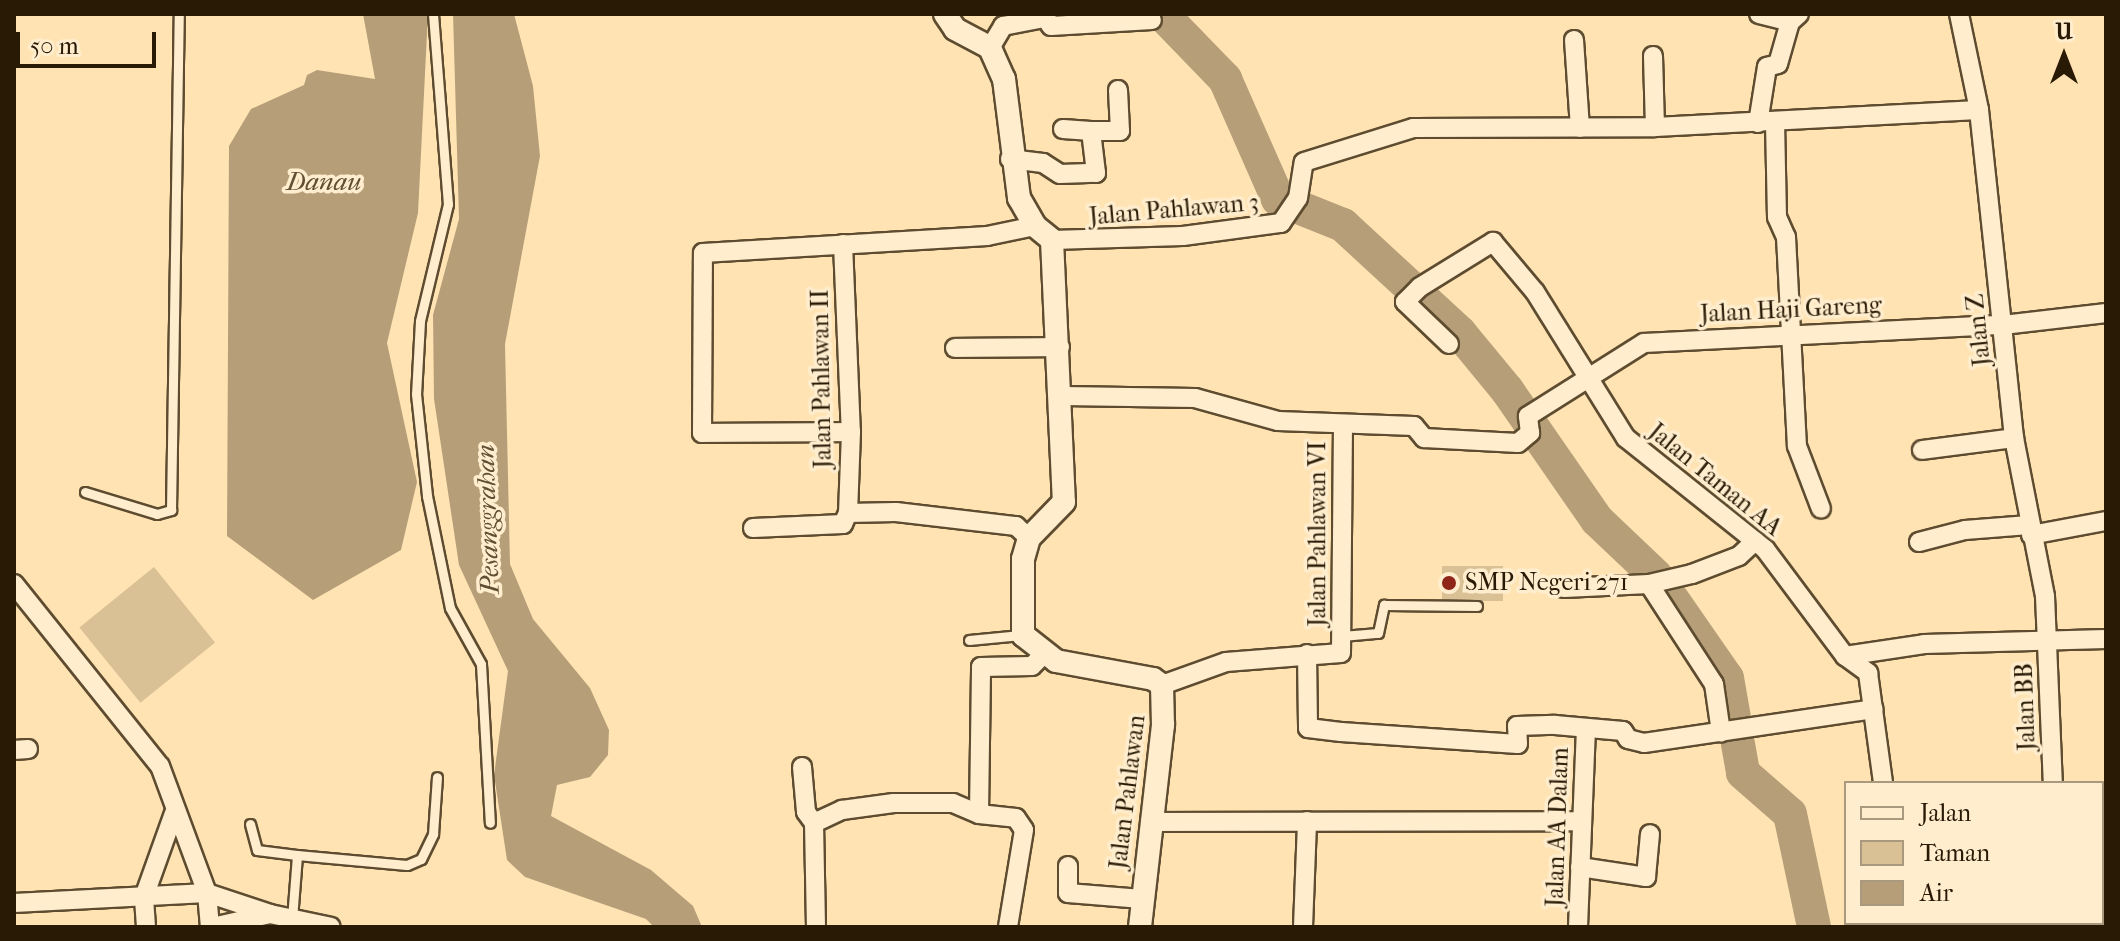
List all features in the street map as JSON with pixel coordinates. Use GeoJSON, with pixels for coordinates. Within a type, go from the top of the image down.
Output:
{"type":"FeatureCollection","features":[{"type":"Feature","properties":{"kind":"street"},"geometry":{"type":"LineString","coordinates":[[945,14],[955,29],[990,48],[1004,79],[1010,159],[1019,198],[1044,233],[1060,347],[1064,502],[1029,538],[1023,559],[1023,635]]}},
{"type":"Feature","properties":{"kind":"street"},"geometry":{"type":"LineString","coordinates":[[1759,14],[1796,17],[1778,64],[1767,67],[1767,123],[1777,217],[1786,237],[1797,446],[1821,509]]}},
{"type":"Feature","properties":{"kind":"street","name":"Jalan Z"},"geometry":{"type":"LineString","coordinates":[[1959,14],[1979,110],[2014,438],[2045,596],[2048,640]]}},
{"type":"Feature","properties":{"kind":"street"},"geometry":{"type":"LineString","coordinates":[[990,48],[1003,26],[1044,16],[1051,26],[1152,20]]}},
{"type":"Feature","properties":{"kind":"street"},"geometry":{"type":"LineString","coordinates":[[1574,40],[1580,128],[1767,123],[1979,110]]}},
{"type":"Feature","properties":{"kind":"street"},"geometry":{"type":"LineString","coordinates":[[1653,56],[1655,127]]}},
{"type":"Feature","properties":{"kind":"street"},"geometry":{"type":"LineString","coordinates":[[1063,129],[1120,131],[1118,90]]}},
{"type":"Feature","properties":{"kind":"street","name":"Jalan Pahlawan 3"},"geometry":{"type":"LineString","coordinates":[[1044,233],[1183,236],[1281,223],[1298,198],[1304,162],[1413,128],[1580,128]]}},
{"type":"Feature","properties":{"kind":"street"},"geometry":{"type":"LineString","coordinates":[[1010,159],[1043,163],[1060,174],[1096,173],[1091,131]]}},
{"type":"Feature","properties":{"kind":"street"},"geometry":{"type":"LineString","coordinates":[[851,432],[702,433],[700,259],[711,252],[1044,233]]}},
{"type":"Feature","properties":{"kind":"street","name":"Jalan Taman AA"},"geometry":{"type":"LineString","coordinates":[[1449,344],[1405,302],[1420,287],[1493,242],[1589,373],[1626,438],[1755,541],[1845,656],[1868,673],[1883,781]]}},
{"type":"Feature","properties":{"kind":"street","name":"Jalan Pahlawan II"},"geometry":{"type":"LineString","coordinates":[[843,244],[851,432],[848,513]]}},
{"type":"Feature","properties":{"kind":"street","name":"Jalan Haji Gareng"},"geometry":{"type":"LineString","coordinates":[[1589,373],[1644,343],[2003,325],[2106,313]]}},
{"type":"Feature","properties":{"kind":"street"},"geometry":{"type":"LineString","coordinates":[[955,348],[1060,347]]}},
{"type":"Feature","properties":{"kind":"street"},"geometry":{"type":"LineString","coordinates":[[1063,396],[1195,398],[1278,421],[1414,426],[1424,438],[1499,444],[1518,443],[1529,424],[1589,373]]}},
{"type":"Feature","properties":{"kind":"street","name":"Jalan Pahlawan VI"},"geometry":{"type":"LineString","coordinates":[[1162,685],[1226,662],[1341,653],[1343,424]]}},
{"type":"Feature","properties":{"kind":"street"},"geometry":{"type":"LineString","coordinates":[[1922,450],[2014,438]]}},
{"type":"Feature","properties":{"kind":"street"},"geometry":{"type":"LineString","coordinates":[[753,528],[843,524],[848,513],[896,512],[1016,526],[1029,538]]}},
{"type":"Feature","properties":{"kind":"street"},"geometry":{"type":"LineString","coordinates":[[1919,542],[1965,530],[2030,530],[2106,521]]}},
{"type":"Feature","properties":{"kind":"street"},"geometry":{"type":"LineString","coordinates":[[1564,588],[1649,584],[1739,556],[1755,541]]}},
{"type":"Feature","properties":{"kind":"street"},"geometry":{"type":"LineString","coordinates":[[14,584],[153,756],[207,893],[212,927],[270,914]]}},
{"type":"Feature","properties":{"kind":"street"},"geometry":{"type":"LineString","coordinates":[[1649,584],[1714,684],[1721,732]]}},
{"type":"Feature","properties":{"kind":"street","name":"Jalan Pahlawan"},"geometry":{"type":"LineString","coordinates":[[1023,635],[1044,654],[1153,679],[1162,685],[1163,725],[1140,927]]}},
{"type":"Feature","properties":{"kind":"street","name":"Jalan BB"},"geometry":{"type":"LineString","coordinates":[[2053,781],[2048,640],[2106,639]]}},
{"type":"Feature","properties":{"kind":"street"},"geometry":{"type":"LineString","coordinates":[[1845,656],[1924,644],[2048,640]]}},
{"type":"Feature","properties":{"kind":"street"},"geometry":{"type":"LineString","coordinates":[[979,814],[981,667],[1032,666],[1044,654]]}},
{"type":"Feature","properties":{"kind":"street"},"geometry":{"type":"LineString","coordinates":[[1307,654],[1308,728],[1518,744],[1517,726],[1586,729],[1623,731],[1644,743],[1873,709]]}},
{"type":"Feature","properties":{"kind":"street","name":"Jalan AA Dalam"},"geometry":{"type":"LineString","coordinates":[[1578,927],[1586,729]]}},
{"type":"Feature","properties":{"kind":"street"},"geometry":{"type":"LineString","coordinates":[[802,767],[806,812],[814,823],[816,927]]}},
{"type":"Feature","properties":{"kind":"street"},"geometry":{"type":"LineString","coordinates":[[814,823],[842,810],[894,803],[953,803],[979,814],[1016,818],[1024,830],[1008,927]]}},
{"type":"Feature","properties":{"kind":"street"},"geometry":{"type":"LineString","coordinates":[[146,927],[144,897],[174,813]]}},
{"type":"Feature","properties":{"kind":"street"},"geometry":{"type":"LineString","coordinates":[[1303,927],[1307,821]]}},
{"type":"Feature","properties":{"kind":"street"},"geometry":{"type":"LineString","coordinates":[[1150,822],[1582,821]]}},
{"type":"Feature","properties":{"kind":"street"},"geometry":{"type":"LineString","coordinates":[[1580,867],[1646,877],[1650,834]]}},
{"type":"Feature","properties":{"kind":"street"},"geometry":{"type":"LineString","coordinates":[[1068,866],[1068,893],[1142,899]]}},
{"type":"Feature","properties":{"kind":"street"},"geometry":{"type":"LineString","coordinates":[[14,903],[207,893],[270,914],[325,925]]}},
{"type":"Feature","properties":{"kind":"lane"},"geometry":{"type":"LineString","coordinates":[[85,492],[157,514],[171,510],[179,14]]}},
{"type":"Feature","properties":{"kind":"lane"},"geometry":{"type":"LineString","coordinates":[[433,14],[448,204],[420,321],[416,394],[427,496],[450,608],[481,664],[490,823]]}},
{"type":"Feature","properties":{"kind":"lane"},"geometry":{"type":"LineString","coordinates":[[1342,636],[1378,633],[1384,605],[1477,606]]}},
{"type":"Feature","properties":{"kind":"lane"},"geometry":{"type":"LineString","coordinates":[[969,640],[1023,635]]}},
{"type":"Feature","properties":{"kind":"lane"},"geometry":{"type":"LineString","coordinates":[[250,824],[257,850],[407,865],[421,859],[433,834],[437,777]]}},
{"type":"Feature","properties":{"kind":"lane"},"geometry":{"type":"LineString","coordinates":[[292,919],[297,855]]}},
{"type":"Feature","properties":{"kind":"green space"},"geometry":{"type":"Polygon","coordinates":[[[1442,566],[1503,566],[1503,601],[1442,601],[1442,566]]]}},
{"type":"Feature","properties":{"kind":"green space"},"geometry":{"type":"Polygon","coordinates":[[[154,567],[215,642],[140,703],[79,627],[154,567]]]}},
{"type":"Feature","properties":{"kind":"water","name":"Danau"},"geometry":{"type":"Polygon","coordinates":[[[363,14],[428,14],[418,213],[387,343],[417,482],[401,550],[313,600],[227,536],[229,146],[251,109],[304,85],[307,75],[317,70],[375,79],[363,14]]]}},
{"type":"Feature","properties":{"kind":"water","name":"Pesanggrahan"},"geometry":{"type":"Polygon","coordinates":[[[453,14],[514,14],[533,86],[540,156],[505,344],[510,564],[533,619],[590,688],[609,730],[608,755],[590,777],[557,785],[551,816],[651,870],[693,906],[702,927],[654,927],[646,919],[525,877],[507,860],[494,775],[508,671],[459,565],[434,399],[433,315],[459,219],[453,14]]]}},
{"type":"Feature","properties":{"kind":"waterway"},"geometry":{"type":"LineString","coordinates":[[1162,14],[1225,79],[1278,199],[1343,225],[1460,333],[1507,390],[1597,520],[1656,576]]}},
{"type":"Feature","properties":{"kind":"waterway"},"geometry":{"type":"LineString","coordinates":[[1672,599],[1727,678],[1734,718]]}},
{"type":"Feature","properties":{"kind":"waterway"},"geometry":{"type":"LineString","coordinates":[[1738,744],[1743,773],[1790,814],[1814,927]]}},
{"type":"Feature","properties":{"kind":"place","name":"SMP Negeri 271"},"geometry":{"type":"Point","coordinates":[1449,583]}}]}
